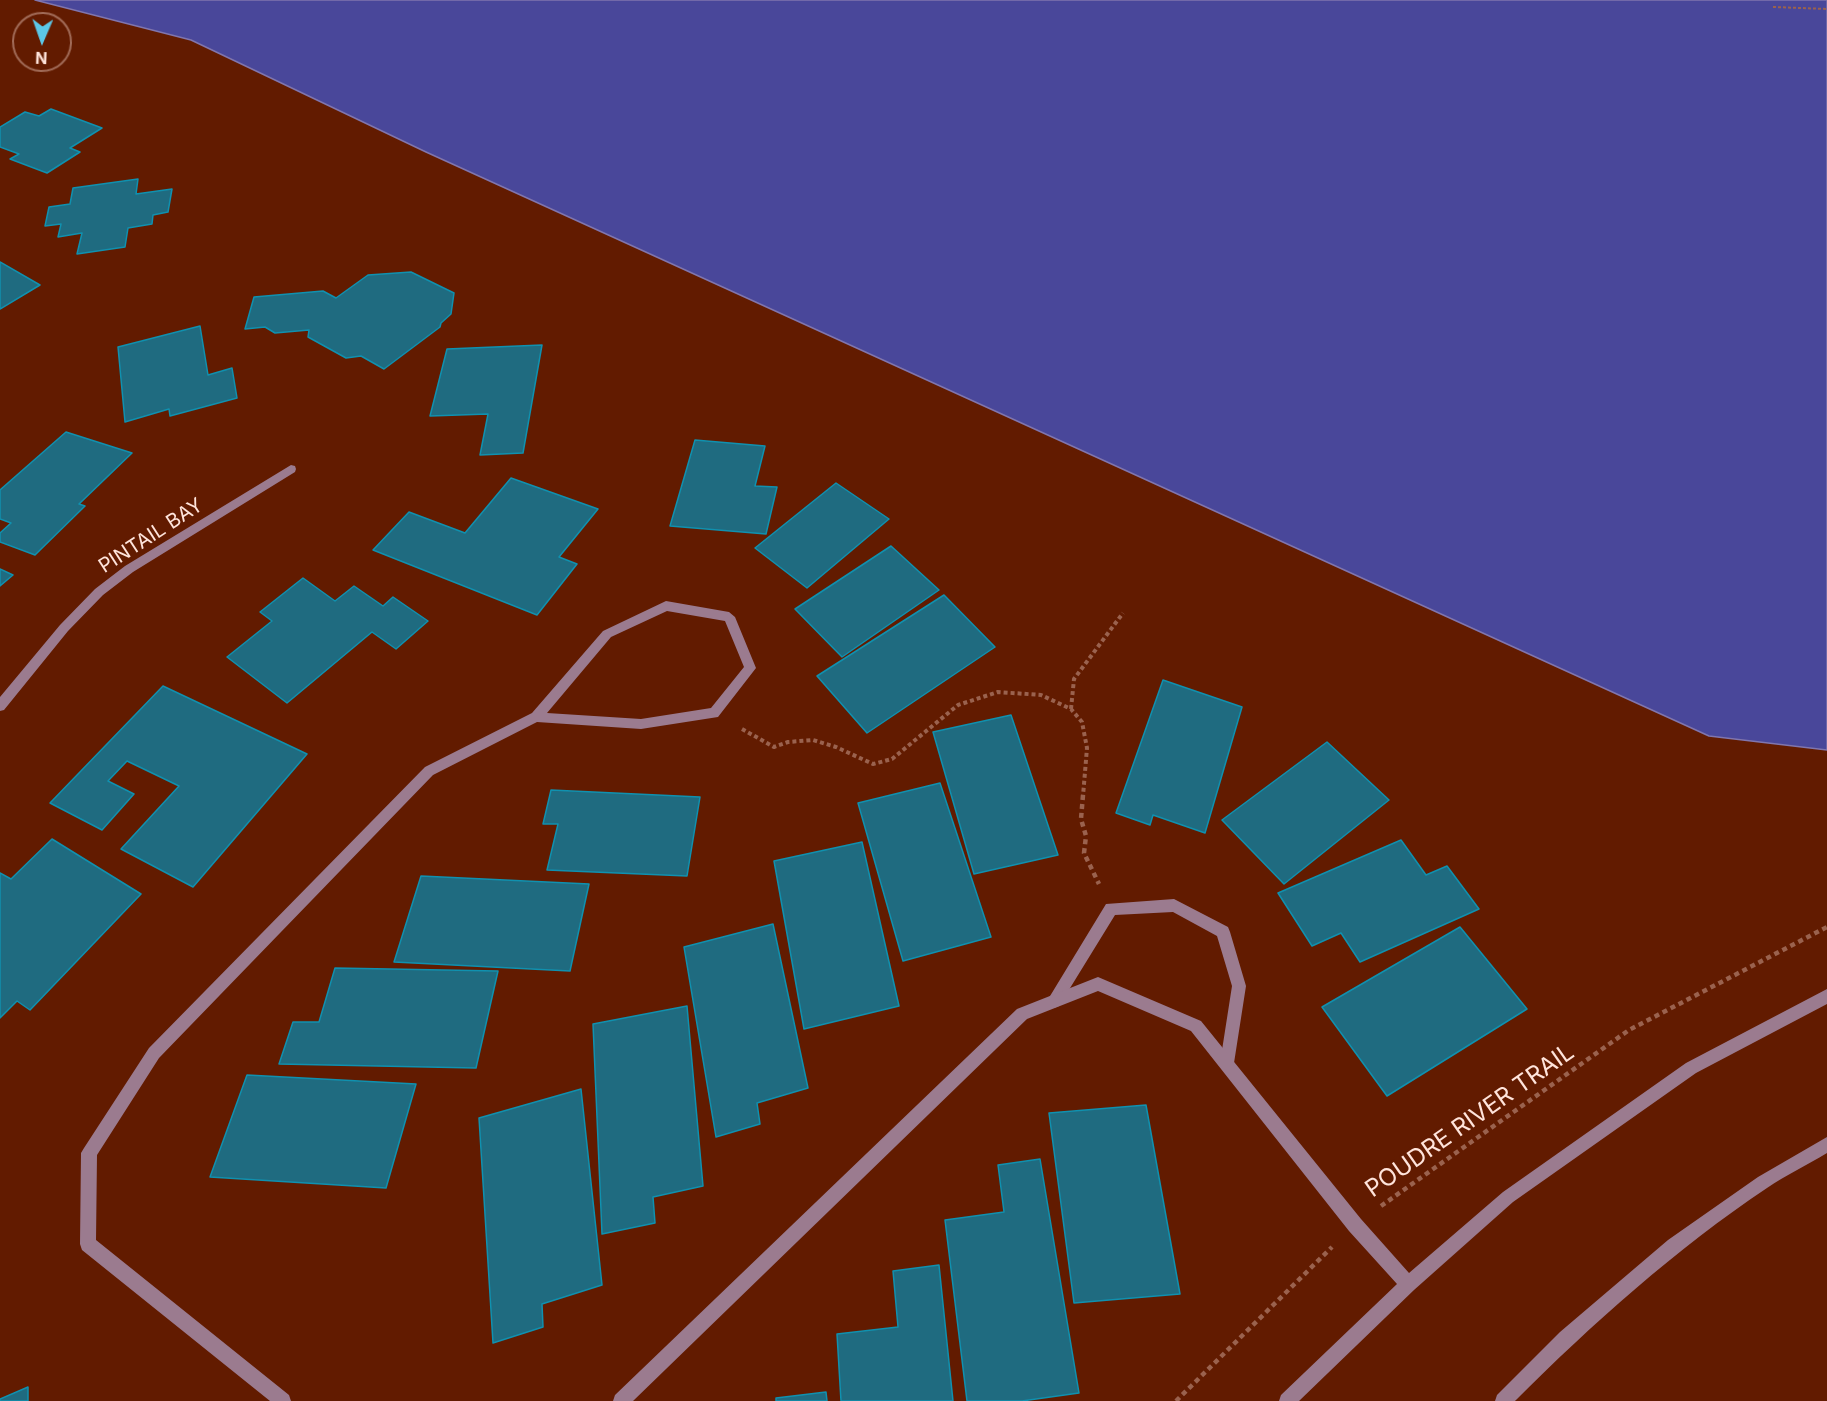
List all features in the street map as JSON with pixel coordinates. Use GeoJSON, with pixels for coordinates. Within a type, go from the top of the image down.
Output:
{"type":"FeatureCollection","features":[{"type":"Feature","properties":{"kind":"street","name":"PINTAIL BAY"},"geometry":{"type":"LineString","coordinates":[[0,706],[64,628],[99,591],[129,569],[291,469]]}},
{"type":"Feature","properties":{"kind":"street"},"geometry":{"type":"LineString","coordinates":[[276,1399],[88,1244],[89,1153],[154,1053],[429,771],[536,717],[608,634],[666,606],[729,617],[750,668],[714,713],[641,724],[536,717]]}},
{"type":"Feature","properties":{"kind":"street"},"geometry":{"type":"LineString","coordinates":[[1054,1001],[1111,909],[1174,905],[1223,932],[1239,986],[1227,1063]]}},
{"type":"Feature","properties":{"kind":"street"},"geometry":{"type":"LineString","coordinates":[[621,1401],[1022,1014],[1098,984],[1196,1026],[1355,1225],[1408,1284]]}},
{"type":"Feature","properties":{"kind":"street"},"geometry":{"type":"LineString","coordinates":[[1287,1401],[1408,1284],[1508,1197],[1691,1068],[1827,996]]}},
{"type":"Feature","properties":{"kind":"street"},"geometry":{"type":"LineString","coordinates":[[1503,1401],[1566,1338],[1674,1246],[1763,1182],[1827,1144]]}},
{"type":"Feature","properties":{"kind":"path"},"geometry":{"type":"LineString","coordinates":[[1773,7],[1827,9]]}},
{"type":"Feature","properties":{"kind":"path"},"geometry":{"type":"LineString","coordinates":[[1071,709],[1074,678],[1123,613]]}},
{"type":"Feature","properties":{"kind":"path"},"geometry":{"type":"LineString","coordinates":[[714,713],[774,747],[789,741],[822,740],[873,765],[892,759],[958,705],[998,692],[1041,695],[1071,709],[1082,722],[1087,748],[1081,819],[1086,836],[1084,853],[1111,909]]}},
{"type":"Feature","properties":{"kind":"path","name":"POUDRE RIVER TRAIL"},"geometry":{"type":"LineString","coordinates":[[1176,1401],[1355,1225],[1629,1030],[1827,927]]}},
{"type":"Feature","properties":{"kind":"shaded area"},"geometry":{"type":"Polygon","coordinates":[[[35,0],[1827,0],[1827,750],[1709,736],[426,152],[191,40],[35,0]]]}},
{"type":"Feature","properties":{"kind":"building"},"geometry":{"type":"Polygon","coordinates":[[[51,109],[102,128],[70,148],[80,152],[47,173],[10,159],[19,154],[0,147],[0,127],[25,112],[39,116],[51,109]]]}},
{"type":"Feature","properties":{"kind":"building"},"geometry":{"type":"Polygon","coordinates":[[[138,179],[136,194],[172,189],[168,212],[153,215],[152,224],[128,228],[125,247],[77,254],[82,233],[58,237],[61,224],[45,226],[49,207],[70,204],[73,188],[138,179]]]}},
{"type":"Feature","properties":{"kind":"building"},"geometry":{"type":"Polygon","coordinates":[[[0,262],[40,285],[0,309],[0,262]]]}},
{"type":"Feature","properties":{"kind":"building"},"geometry":{"type":"Polygon","coordinates":[[[411,272],[454,293],[451,314],[441,323],[440,327],[384,369],[361,356],[346,358],[308,337],[309,330],[275,333],[265,327],[245,329],[254,297],[323,291],[336,298],[368,275],[411,272]]]}},
{"type":"Feature","properties":{"kind":"building"},"geometry":{"type":"Polygon","coordinates":[[[200,326],[208,375],[232,368],[237,398],[170,416],[169,409],[125,422],[118,347],[200,326]]]}},
{"type":"Feature","properties":{"kind":"building"},"geometry":{"type":"Polygon","coordinates":[[[542,345],[523,453],[480,455],[488,414],[430,416],[447,349],[542,345]]]}},
{"type":"Feature","properties":{"kind":"building"},"geometry":{"type":"Polygon","coordinates":[[[66,432],[132,453],[79,504],[85,506],[35,555],[0,542],[0,533],[11,523],[0,519],[0,490],[66,432]]]}},
{"type":"Feature","properties":{"kind":"building"},"geometry":{"type":"Polygon","coordinates":[[[695,440],[765,446],[755,486],[777,487],[766,534],[670,526],[695,440]]]}},
{"type":"Feature","properties":{"kind":"building"},"geometry":{"type":"Polygon","coordinates":[[[511,478],[598,509],[559,557],[577,564],[537,615],[373,550],[409,512],[465,533],[511,478]]]}},
{"type":"Feature","properties":{"kind":"building"},"geometry":{"type":"Polygon","coordinates":[[[836,483],[889,519],[807,588],[755,548],[836,483]]]}},
{"type":"Feature","properties":{"kind":"building"},"geometry":{"type":"Polygon","coordinates":[[[891,546],[939,590],[842,657],[795,609],[891,546]]]}},
{"type":"Feature","properties":{"kind":"building"},"geometry":{"type":"Polygon","coordinates":[[[0,569],[13,575],[0,586],[0,569]]]}},
{"type":"Feature","properties":{"kind":"building"},"geometry":{"type":"Polygon","coordinates":[[[303,578],[335,601],[354,586],[383,606],[393,597],[428,621],[396,649],[372,632],[287,703],[227,657],[272,621],[260,612],[303,578]]]}},
{"type":"Feature","properties":{"kind":"building"},"geometry":{"type":"Polygon","coordinates":[[[944,595],[995,647],[867,733],[817,676],[944,595]]]}},
{"type":"Feature","properties":{"kind":"building"},"geometry":{"type":"Polygon","coordinates":[[[1163,680],[1242,707],[1205,833],[1153,815],[1150,825],[1116,813],[1163,680]]]}},
{"type":"Feature","properties":{"kind":"building"},"geometry":{"type":"Polygon","coordinates":[[[163,686],[307,754],[193,887],[121,849],[179,786],[127,761],[108,781],[134,794],[102,830],[50,803],[163,686]]]}},
{"type":"Feature","properties":{"kind":"building"},"geometry":{"type":"Polygon","coordinates":[[[1011,715],[1058,855],[974,874],[933,732],[1011,715]]]}},
{"type":"Feature","properties":{"kind":"building"},"geometry":{"type":"Polygon","coordinates":[[[1327,742],[1389,800],[1284,884],[1222,820],[1327,742]]]}},
{"type":"Feature","properties":{"kind":"building"},"geometry":{"type":"Polygon","coordinates":[[[940,783],[991,937],[903,961],[858,803],[940,783]]]}},
{"type":"Feature","properties":{"kind":"building"},"geometry":{"type":"Polygon","coordinates":[[[551,790],[700,797],[687,876],[547,870],[558,824],[543,824],[551,790]]]}},
{"type":"Feature","properties":{"kind":"building"},"geometry":{"type":"Polygon","coordinates":[[[52,839],[141,894],[30,1010],[17,1001],[0,1018],[0,873],[11,879],[52,839]]]}},
{"type":"Feature","properties":{"kind":"building"},"geometry":{"type":"Polygon","coordinates":[[[1401,840],[1426,875],[1447,866],[1479,909],[1360,962],[1341,933],[1312,946],[1278,893],[1401,840]]]}},
{"type":"Feature","properties":{"kind":"building"},"geometry":{"type":"Polygon","coordinates":[[[862,842],[899,1006],[804,1029],[774,861],[862,842]]]}},
{"type":"Feature","properties":{"kind":"building"},"geometry":{"type":"Polygon","coordinates":[[[421,876],[589,884],[570,971],[394,962],[421,876]]]}},
{"type":"Feature","properties":{"kind":"building"},"geometry":{"type":"Polygon","coordinates":[[[773,924],[808,1088],[757,1103],[760,1124],[716,1137],[684,947],[773,924]]]}},
{"type":"Feature","properties":{"kind":"building"},"geometry":{"type":"Polygon","coordinates":[[[1460,927],[1527,1009],[1387,1096],[1322,1007],[1460,927]]]}},
{"type":"Feature","properties":{"kind":"building"},"geometry":{"type":"Polygon","coordinates":[[[335,968],[498,971],[476,1068],[279,1064],[293,1022],[319,1022],[335,968]]]}},
{"type":"Feature","properties":{"kind":"building"},"geometry":{"type":"Polygon","coordinates":[[[687,1006],[703,1186],[653,1197],[655,1223],[602,1234],[593,1024],[687,1006]]]}},
{"type":"Feature","properties":{"kind":"building"},"geometry":{"type":"Polygon","coordinates":[[[247,1075],[416,1084],[386,1188],[210,1177],[247,1075]]]}},
{"type":"Feature","properties":{"kind":"building"},"geometry":{"type":"Polygon","coordinates":[[[581,1089],[602,1285],[542,1304],[543,1327],[493,1343],[479,1118],[581,1089]]]}},
{"type":"Feature","properties":{"kind":"building"},"geometry":{"type":"Polygon","coordinates":[[[1146,1105],[1180,1294],[1074,1303],[1049,1113],[1146,1105]]]}},
{"type":"Feature","properties":{"kind":"building"},"geometry":{"type":"Polygon","coordinates":[[[1040,1159],[1079,1393],[1022,1401],[967,1401],[945,1220],[1004,1212],[998,1165],[1040,1159]]]}},
{"type":"Feature","properties":{"kind":"building"},"geometry":{"type":"Polygon","coordinates":[[[939,1265],[953,1401],[841,1401],[837,1334],[898,1327],[893,1271],[939,1265]]]}},
{"type":"Feature","properties":{"kind":"building"},"geometry":{"type":"Polygon","coordinates":[[[28,1387],[28,1401],[0,1401],[0,1399],[28,1387]]]}},
{"type":"Feature","properties":{"kind":"building"},"geometry":{"type":"Polygon","coordinates":[[[826,1392],[827,1401],[776,1401],[776,1398],[826,1392]]]}}]}
